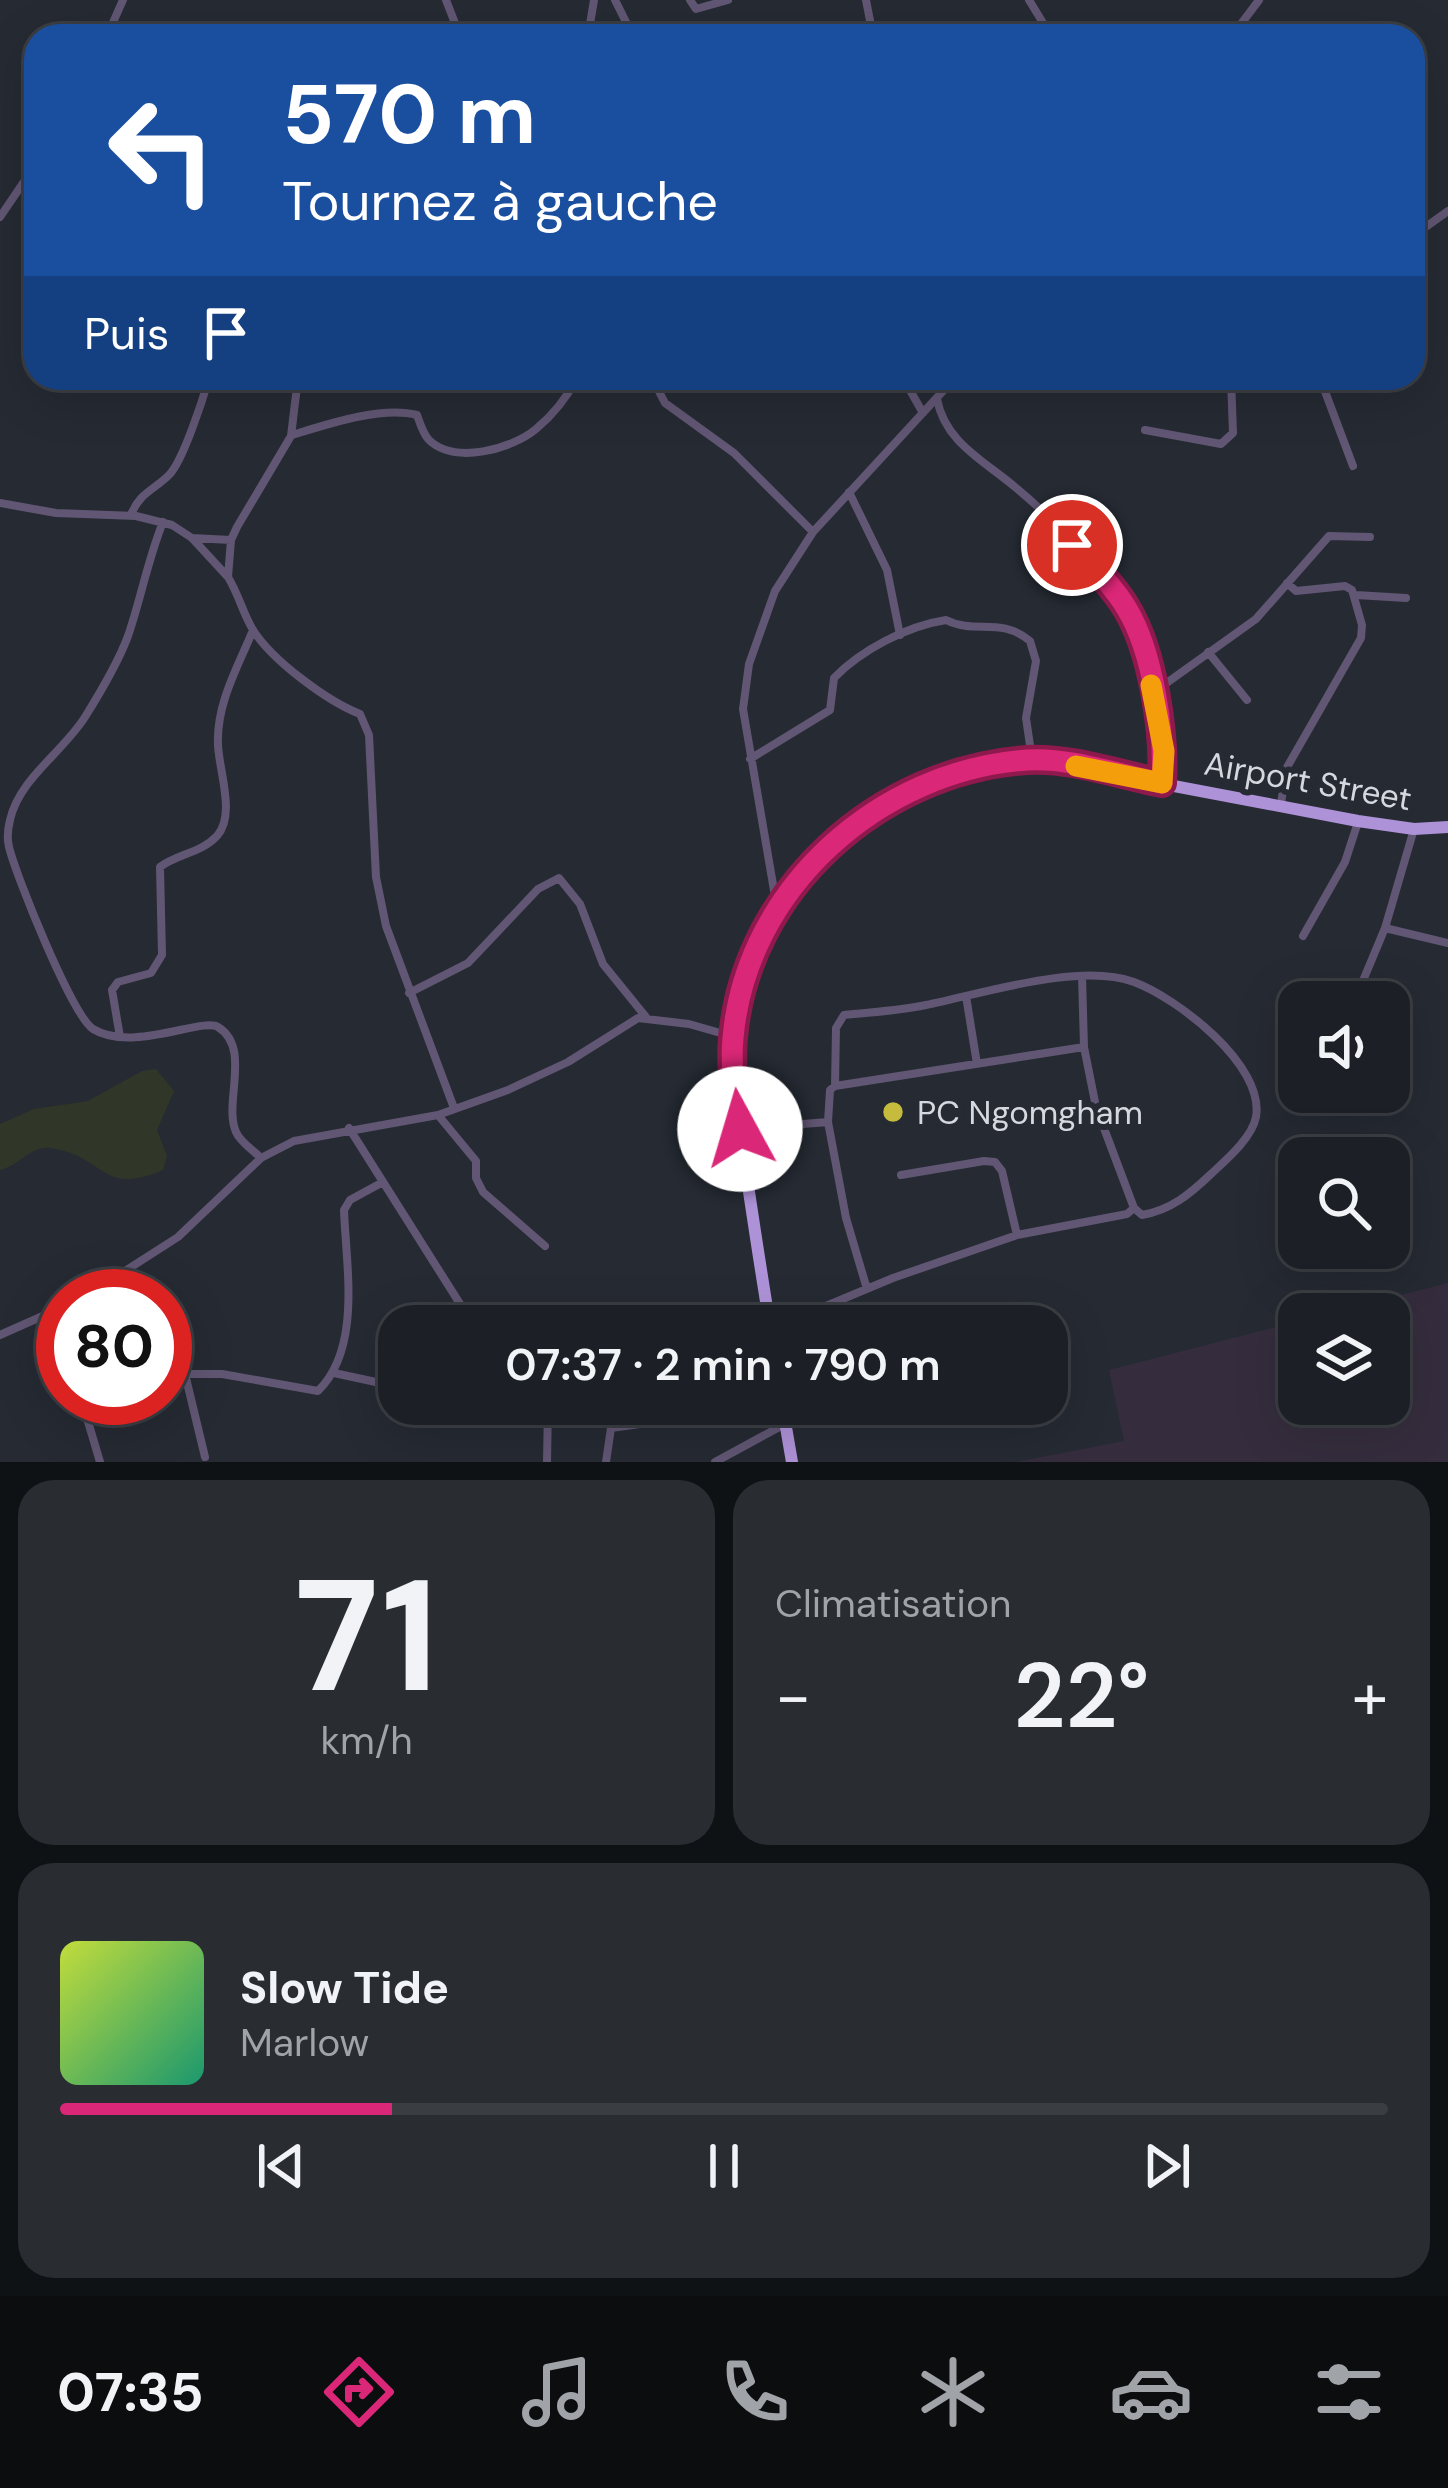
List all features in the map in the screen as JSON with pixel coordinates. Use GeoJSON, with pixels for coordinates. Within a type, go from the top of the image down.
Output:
{"type":"FeatureCollection","features":[{"type":"Feature","properties":{"kind":"highway","name":"Airport Street"},"geometry":{"type":"LineString","coordinates":[[770,1305],[740,1129],[733,1036],[752,962],[777,908],[811,863],[862,820],[889,802],[966,771],[1032,759],[1414,830],[1448,827]]}},
{"type":"Feature","properties":{"kind":"highway"},"geometry":{"type":"LineString","coordinates":[[785,1425],[792,1462]]}},
{"type":"Feature","properties":{"kind":"street"},"geometry":{"type":"LineString","coordinates":[[690,0],[696,9],[728,0]]}},
{"type":"Feature","properties":{"kind":"street"},"geometry":{"type":"LineString","coordinates":[[0,217],[24,182]]}},
{"type":"Feature","properties":{"kind":"street"},"geometry":{"type":"LineString","coordinates":[[131,515],[143,494],[177,464],[205,390]]}},
{"type":"Feature","properties":{"kind":"street"},"geometry":{"type":"LineString","coordinates":[[228,577],[231,540],[291,436],[297,390]]}},
{"type":"Feature","properties":{"kind":"street"},"geometry":{"type":"LineString","coordinates":[[291,436],[410,412],[417,415],[426,437],[442,448],[496,449],[532,433],[571,390]]}},
{"type":"Feature","properties":{"kind":"street"},"geometry":{"type":"LineString","coordinates":[[658,390],[664,403],[734,453],[813,532]]}},
{"type":"Feature","properties":{"kind":"street"},"geometry":{"type":"LineString","coordinates":[[910,390],[922,413]]}},
{"type":"Feature","properties":{"kind":"street"},"geometry":{"type":"LineString","coordinates":[[777,908],[742,709],[748,664],[776,591],[813,532],[944,390]]}},
{"type":"Feature","properties":{"kind":"street"},"geometry":{"type":"LineString","coordinates":[[1144,430],[1221,444],[1233,433],[1231,390]]}},
{"type":"Feature","properties":{"kind":"street"},"geometry":{"type":"LineString","coordinates":[[1324,390],[1353,466]]}},
{"type":"Feature","properties":{"kind":"street"},"geometry":{"type":"LineString","coordinates":[[937,398],[941,422],[950,435],[1020,490],[1129,611],[1154,692],[1164,751],[1162,783]]}},
{"type":"Feature","properties":{"kind":"street"},"geometry":{"type":"LineString","coordinates":[[849,492],[887,570],[900,635]]}},
{"type":"Feature","properties":{"kind":"street"},"geometry":{"type":"LineString","coordinates":[[1,502],[56,513],[131,515],[163,522],[192,538],[240,594],[253,629],[332,703],[360,714],[369,735],[376,877],[386,926],[454,1108]]}},
{"type":"Feature","properties":{"kind":"street"},"geometry":{"type":"LineString","coordinates":[[163,522],[127,639],[83,720],[20,794],[10,817],[9,848],[56,970],[89,1027],[120,1037],[161,1036],[208,1024],[219,1027],[230,1044],[235,1069],[234,1126],[261,1158]]}},
{"type":"Feature","properties":{"kind":"street"},"geometry":{"type":"LineString","coordinates":[[1154,692],[1256,619],[1329,536],[1370,537]]}},
{"type":"Feature","properties":{"kind":"street"},"geometry":{"type":"LineString","coordinates":[[192,538],[231,540]]}},
{"type":"Feature","properties":{"kind":"street"},"geometry":{"type":"LineString","coordinates":[[1286,583],[1296,591],[1345,586],[1356,595],[1406,598]]}},
{"type":"Feature","properties":{"kind":"street"},"geometry":{"type":"LineString","coordinates":[[1281,804],[1286,769],[1361,638],[1356,595]]}},
{"type":"Feature","properties":{"kind":"street"},"geometry":{"type":"LineString","coordinates":[[750,759],[830,710],[838,674],[865,652],[946,620],[961,627],[1006,627],[1030,641],[1036,662],[1027,718],[1032,759]]}},
{"type":"Feature","properties":{"kind":"street"},"geometry":{"type":"LineString","coordinates":[[120,1037],[112,990],[118,982],[151,973],[162,955],[160,867],[190,855],[217,836],[223,825],[219,712],[253,629]]}},
{"type":"Feature","properties":{"kind":"street"},"geometry":{"type":"LineString","coordinates":[[1208,652],[1247,700]]}},
{"type":"Feature","properties":{"kind":"street"},"geometry":{"type":"LineString","coordinates":[[0,812],[10,817]]}},
{"type":"Feature","properties":{"kind":"street"},"geometry":{"type":"LineString","coordinates":[[1304,935],[1345,862],[1358,820]]}},
{"type":"Feature","properties":{"kind":"street"},"geometry":{"type":"LineString","coordinates":[[1363,981],[1385,928],[1414,830]]}},
{"type":"Feature","properties":{"kind":"street"},"geometry":{"type":"LineString","coordinates":[[409,993],[468,963],[538,889],[559,878],[580,904],[604,964],[646,1016]]}},
{"type":"Feature","properties":{"kind":"street"},"geometry":{"type":"LineString","coordinates":[[1385,928],[1448,943]]}},
{"type":"Feature","properties":{"kind":"street"},"geometry":{"type":"LineString","coordinates":[[835,1086],[836,1028],[844,1015],[1082,976],[1130,981],[1180,1005],[1234,1057],[1256,1098],[1256,1122],[1231,1155],[1166,1211],[1142,1215],[1134,1208],[1096,1107],[1084,1047],[1082,976]]}},
{"type":"Feature","properties":{"kind":"street"},"geometry":{"type":"LineString","coordinates":[[966,996],[977,1064]]}},
{"type":"Feature","properties":{"kind":"street"},"geometry":{"type":"LineString","coordinates":[[130,1269],[205,1215],[261,1158],[306,1137],[438,1115],[568,1062],[646,1016],[733,1036]]}},
{"type":"Feature","properties":{"kind":"street"},"geometry":{"type":"LineString","coordinates":[[867,1288],[846,1218],[828,1122],[830,1090],[1084,1047]]}},
{"type":"Feature","properties":{"kind":"street"},"geometry":{"type":"LineString","coordinates":[[438,1115],[476,1161],[476,1178],[483,1192],[545,1246]]}},
{"type":"Feature","properties":{"kind":"street"},"geometry":{"type":"LineString","coordinates":[[740,1129],[828,1122]]}},
{"type":"Feature","properties":{"kind":"street"},"geometry":{"type":"LineString","coordinates":[[349,1129],[461,1305]]}},
{"type":"Feature","properties":{"kind":"street"},"geometry":{"type":"LineString","coordinates":[[901,1175],[995,1162],[1002,1171],[1017,1235]]}},
{"type":"Feature","properties":{"kind":"street"},"geometry":{"type":"LineString","coordinates":[[192,1374],[240,1377],[314,1392],[334,1373],[345,1326],[348,1282],[344,1210],[350,1200],[383,1182]]}},
{"type":"Feature","properties":{"kind":"street"},"geometry":{"type":"LineString","coordinates":[[825,1305],[1017,1235],[1127,1214],[1134,1208]]}},
{"type":"Feature","properties":{"kind":"street"},"geometry":{"type":"LineString","coordinates":[[0,1335],[36,1320]]}},
{"type":"Feature","properties":{"kind":"street"},"geometry":{"type":"LineString","coordinates":[[334,1373],[378,1382]]}},
{"type":"Feature","properties":{"kind":"street"},"geometry":{"type":"LineString","coordinates":[[192,1403],[205,1456]]}},
{"type":"Feature","properties":{"kind":"street"},"geometry":{"type":"LineString","coordinates":[[89,1425],[100,1462]]}},
{"type":"Feature","properties":{"kind":"street"},"geometry":{"type":"LineString","coordinates":[[547,1462],[548,1425]]}},
{"type":"Feature","properties":{"kind":"street"},"geometry":{"type":"LineString","coordinates":[[606,1462],[610,1425]]}},
{"type":"Feature","properties":{"kind":"street"},"geometry":{"type":"LineString","coordinates":[[611,1429],[636,1425]]}},
{"type":"Feature","properties":{"kind":"street"},"geometry":{"type":"LineString","coordinates":[[715,1462],[783,1425]]}},
{"type":"Feature","properties":{"kind":"shaded area"},"geometry":{"type":"Polygon","coordinates":[[[1448,1283],[1448,1462],[1016,1462],[1124,1441],[1109,1370],[1278,1326],[1278,1425],[1410,1425],[1409,1293],[1448,1283]]]}},
{"type":"Feature","properties":{"kind":"green space"},"geometry":{"type":"Polygon","coordinates":[[[156,1069],[174,1091],[157,1130],[167,1156],[163,1170],[142,1177],[115,1177],[69,1152],[50,1148],[36,1150],[0,1170],[0,1124],[34,1109],[88,1101],[142,1071],[156,1069]]]}},
{"type":"Feature","properties":{"kind":"slow traffic"},"geometry":{"type":"LineString","coordinates":[[1076,766],[1162,783],[1164,751],[1151,685]]}},
{"type":"Feature","properties":{"kind":"place","name":"PC Ngomgham"},"geometry":{"type":"Point","coordinates":[893,1112]}},
{"type":"Feature","properties":{"kind":"route"},"geometry":{"type":"LineString","coordinates":[[740,1129],[733,1036],[752,962],[777,908],[832,843],[889,802],[984,766],[1032,759],[1162,783],[1164,751],[1143,645],[1129,611],[1072,545]]}}]}
